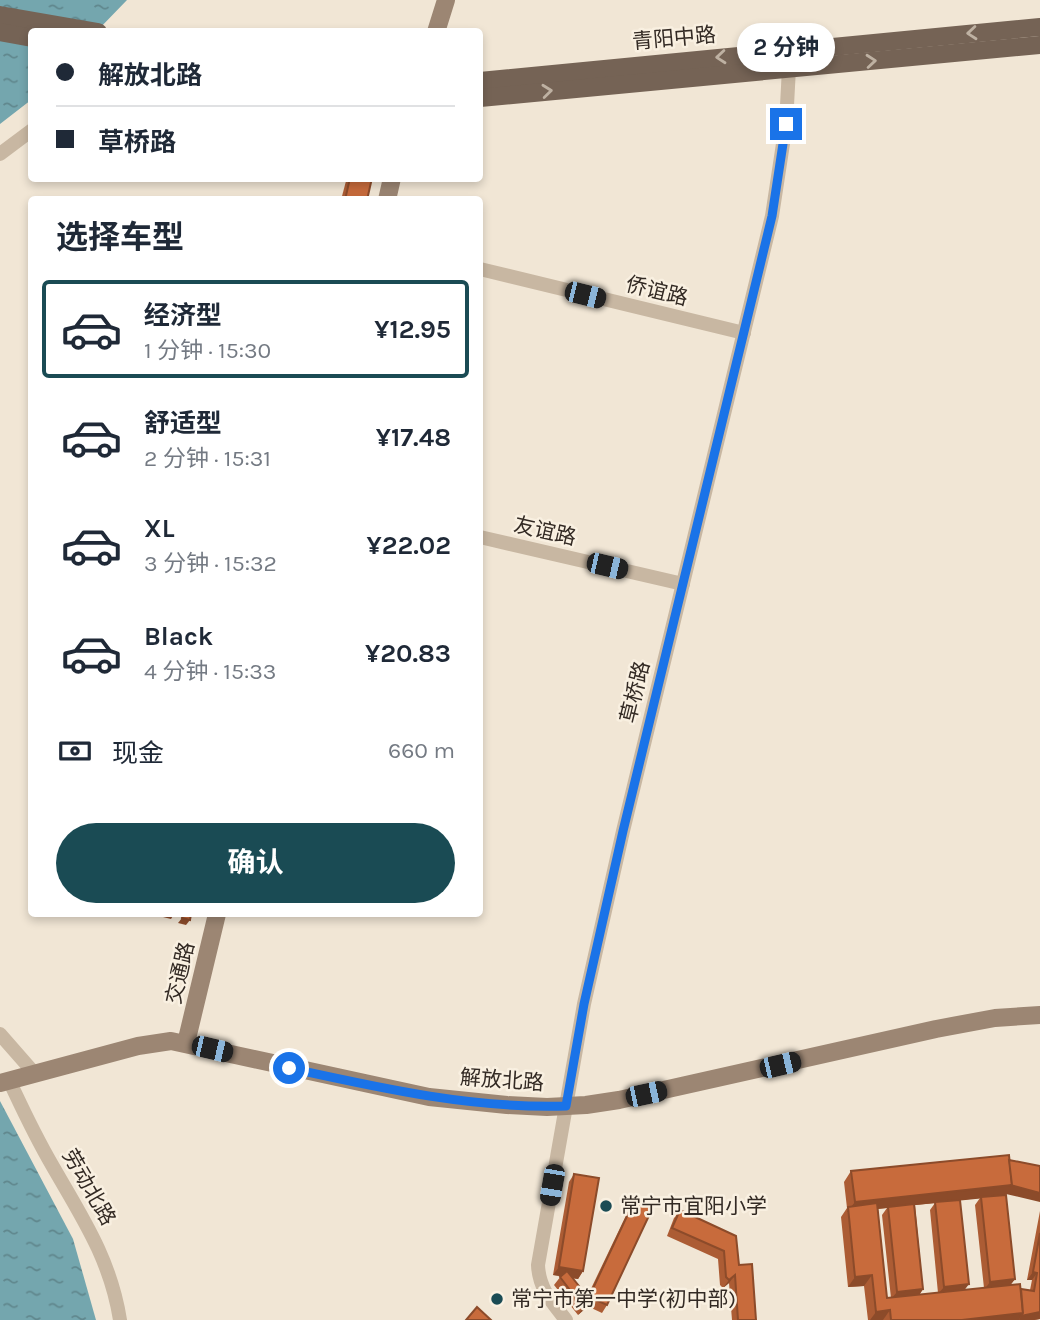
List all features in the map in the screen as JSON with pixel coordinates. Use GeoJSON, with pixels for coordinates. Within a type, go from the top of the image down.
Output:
{"type":"FeatureCollection","features":[{"type":"Feature","properties":{"kind":"main road"},"geometry":{"type":"LineString","coordinates":[[0,15],[75,28]]}},
{"type":"Feature","properties":{"kind":"main road","name":"青阳中路"},"geometry":{"type":"LineString","coordinates":[[483,81],[1040,27]]}},
{"type":"Feature","properties":{"kind":"main road"},"geometry":{"type":"LineString","coordinates":[[0,32],[28,37]]}},
{"type":"Feature","properties":{"kind":"main road","name":"青阳中路"},"geometry":{"type":"LineString","coordinates":[[483,99],[1040,45]]}},
{"type":"Feature","properties":{"kind":"street"},"geometry":{"type":"LineString","coordinates":[[437,28],[446,0]]}},
{"type":"Feature","properties":{"kind":"street","name":"草桥路"},"geometry":{"type":"LineString","coordinates":[[566,1320],[545,1293],[539,1279],[538,1265],[566,1106],[593,964],[772,216],[786,124],[789,68]]}},
{"type":"Feature","properties":{"kind":"street"},"geometry":{"type":"LineString","coordinates":[[0,154],[28,133]]}},
{"type":"Feature","properties":{"kind":"street","name":"侨谊路"},"geometry":{"type":"LineString","coordinates":[[483,270],[744,333]]}},
{"type":"Feature","properties":{"kind":"street","name":"友谊路"},"geometry":{"type":"LineString","coordinates":[[483,538],[683,584]]}},
{"type":"Feature","properties":{"kind":"street","name":"交通路"},"geometry":{"type":"LineString","coordinates":[[186,1044],[216,917]]}},
{"type":"Feature","properties":{"kind":"street","name":"解放北路"},"geometry":{"type":"LineString","coordinates":[[4,1081],[138,1046],[171,1041],[429,1097],[507,1105],[566,1106],[619,1100],[995,1018],[1040,1015]]}},
{"type":"Feature","properties":{"kind":"street"},"geometry":{"type":"LineString","coordinates":[[0,1034],[34,1074]]}},
{"type":"Feature","properties":{"kind":"street","name":"劳动北路"},"geometry":{"type":"LineString","coordinates":[[4,1081],[102,1253],[111,1276],[120,1320]]}},
{"type":"Feature","properties":{"kind":"water"},"geometry":{"type":"Polygon","coordinates":[[[0,0],[127,0],[100,28],[28,28],[28,102],[0,124],[0,0]]]}},
{"type":"Feature","properties":{"kind":"water"},"geometry":{"type":"Polygon","coordinates":[[[0,1101],[73,1239],[96,1320],[0,1320],[0,1101]]]}},
{"type":"Feature","properties":{"kind":"building"},"geometry":{"type":"Polygon","coordinates":[[[349,182],[371,182],[368,196],[346,196],[349,182]]]}},
{"type":"Feature","properties":{"kind":"building"},"geometry":{"type":"Polygon","coordinates":[[[1009,1155],[1012,1185],[855,1202],[851,1171],[1009,1155]]]}},
{"type":"Feature","properties":{"kind":"building"},"geometry":{"type":"Polygon","coordinates":[[[1009,1160],[1040,1166],[1040,1193],[1010,1185],[1009,1160]]]}},
{"type":"Feature","properties":{"kind":"building"},"geometry":{"type":"Polygon","coordinates":[[[574,1174],[599,1178],[583,1271],[559,1267],[574,1174]]]}},
{"type":"Feature","properties":{"kind":"building"},"geometry":{"type":"Polygon","coordinates":[[[1006,1195],[1015,1279],[990,1282],[981,1197],[1006,1195]]]}},
{"type":"Feature","properties":{"kind":"building"},"geometry":{"type":"Polygon","coordinates":[[[636,1197],[654,1205],[607,1305],[589,1297],[636,1197]]]}},
{"type":"Feature","properties":{"kind":"building"},"geometry":{"type":"Polygon","coordinates":[[[960,1200],[969,1284],[944,1287],[935,1202],[960,1200]]]}},
{"type":"Feature","properties":{"kind":"building"},"geometry":{"type":"Polygon","coordinates":[[[877,1203],[887,1298],[1020,1284],[1023,1313],[962,1320],[891,1320],[890,1310],[876,1312],[872,1275],[855,1277],[848,1207],[877,1203]]]}},
{"type":"Feature","properties":{"kind":"building"},"geometry":{"type":"Polygon","coordinates":[[[914,1204],[923,1289],[897,1292],[888,1207],[914,1204]]]}},
{"type":"Feature","properties":{"kind":"building"},"geometry":{"type":"Polygon","coordinates":[[[680,1210],[736,1236],[739,1265],[752,1264],[756,1320],[738,1320],[735,1275],[729,1280],[726,1277],[724,1251],[672,1228],[680,1210]]]}},
{"type":"Feature","properties":{"kind":"building"},"geometry":{"type":"Polygon","coordinates":[[[1040,1233],[1040,1312],[1021,1316],[1021,1289],[1034,1291],[1037,1273],[1033,1272],[1040,1233]]]}},
{"type":"Feature","properties":{"kind":"building"},"geometry":{"type":"Polygon","coordinates":[[[567,1271],[591,1301],[583,1307],[560,1277],[567,1271]]]}},
{"type":"Feature","properties":{"kind":"building"},"geometry":{"type":"Polygon","coordinates":[[[477,1307],[491,1320],[466,1320],[477,1307]]]}},
{"type":"Feature","properties":{"kind":"place","name":"常宁市宜阳小学"},"geometry":{"type":"Point","coordinates":[606,1206]}},
{"type":"Feature","properties":{"kind":"place","name":"常宁市第一中学(初中部)"},"geometry":{"type":"Point","coordinates":[497,1299]}},
{"type":"Feature","properties":{"kind":"route"},"geometry":{"type":"LineString","coordinates":[[289,1068],[429,1097],[507,1105],[566,1106],[584,1004],[623,831],[772,216],[786,124]]}}]}
